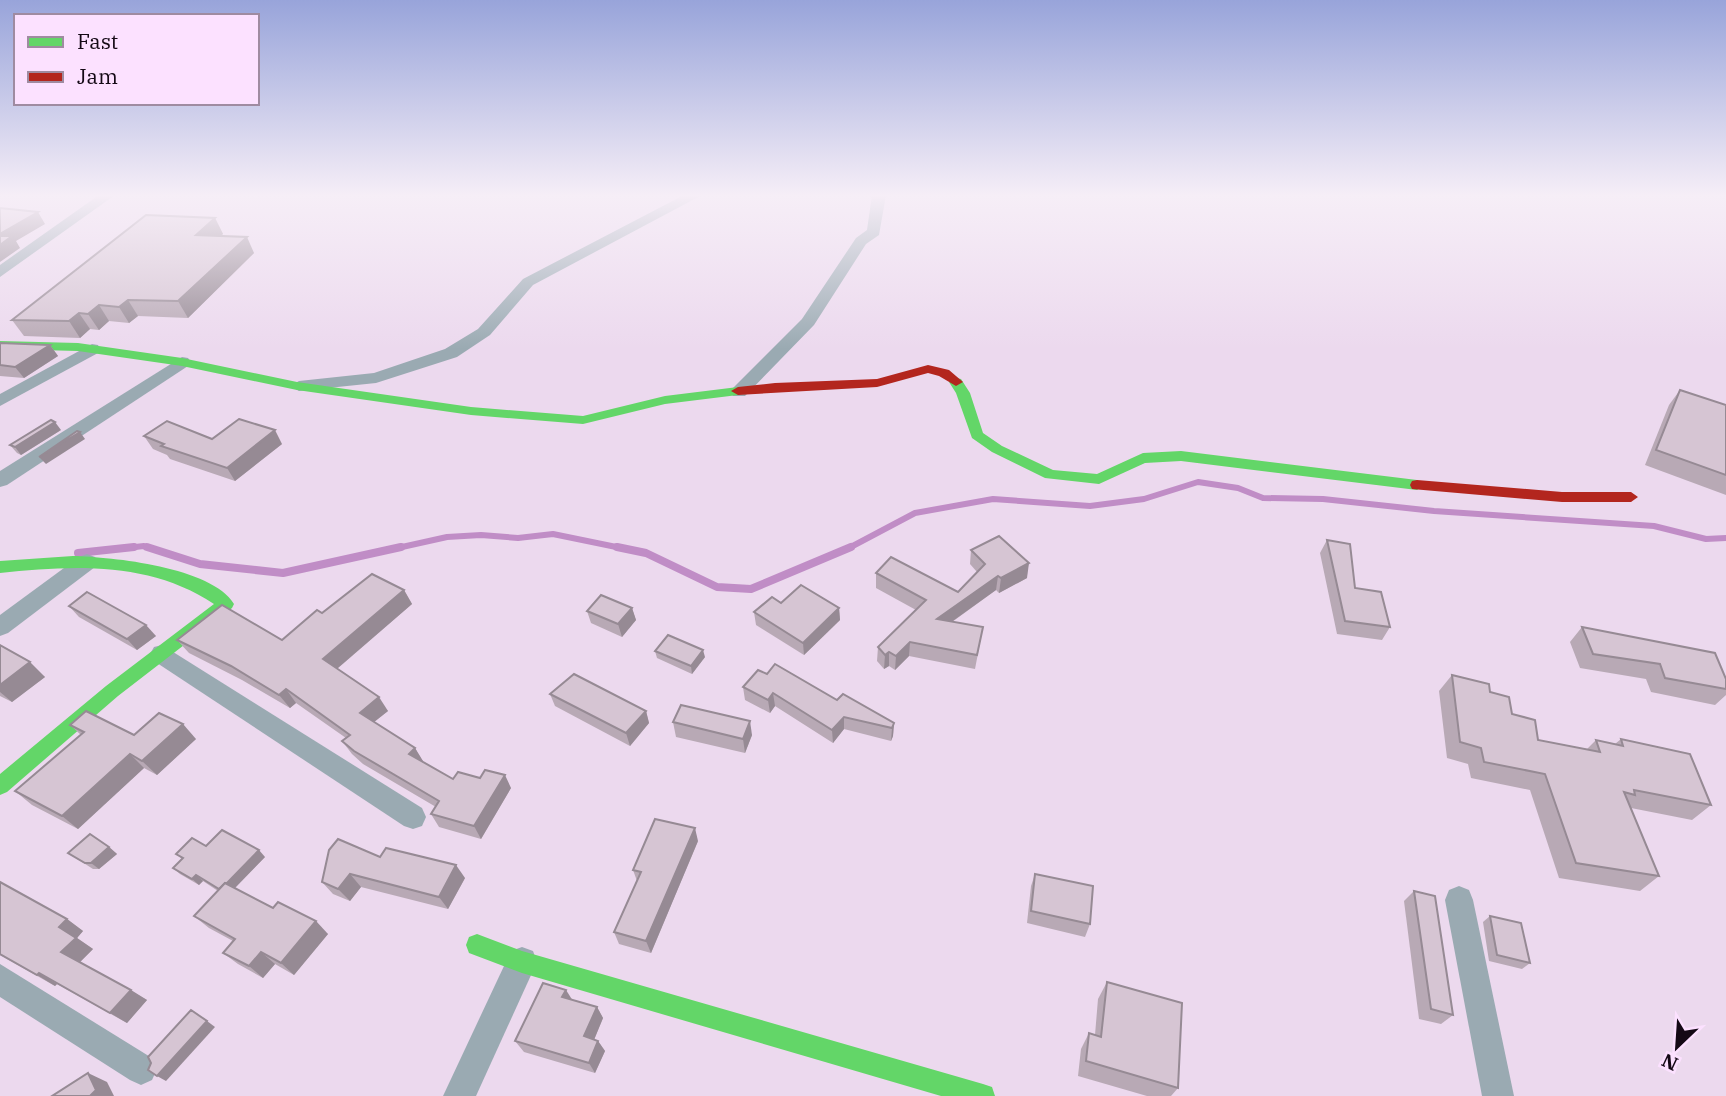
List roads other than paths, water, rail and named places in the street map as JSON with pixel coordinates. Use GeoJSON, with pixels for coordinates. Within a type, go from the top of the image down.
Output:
{"type":"FeatureCollection","features":[{"type":"Feature","properties":{"kind":"street"},"geometry":{"type":"LineString","coordinates":[[0,272],[36,246]]}},
{"type":"Feature","properties":{"kind":"street"},"geometry":{"type":"LineString","coordinates":[[297,386],[376,378],[451,353],[484,332],[528,282],[597,246]]}},
{"type":"Feature","properties":{"kind":"street"},"geometry":{"type":"LineString","coordinates":[[739,392],[808,322],[859,246]]}},
{"type":"Feature","properties":{"kind":"street"},"geometry":{"type":"LineString","coordinates":[[0,345],[92,349],[182,362],[297,386],[471,411],[583,421],[666,400],[775,387],[877,383],[928,369],[944,373],[956,382],[963,393],[977,436],[1050,475],[1099,479],[1143,457],[1181,456],[1273,470],[1478,492],[1562,497],[1631,497]]}},
{"type":"Feature","properties":{"kind":"street"},"geometry":{"type":"LineString","coordinates":[[0,401],[92,349]]}},
{"type":"Feature","properties":{"kind":"street"},"geometry":{"type":"LineString","coordinates":[[0,480],[182,362]]}},
{"type":"Feature","properties":{"kind":"street"},"geometry":{"type":"LineString","coordinates":[[0,567],[48,561],[87,562],[147,570],[190,582],[226,604],[112,691],[0,786]]}},
{"type":"Feature","properties":{"kind":"street"},"geometry":{"type":"LineString","coordinates":[[0,627],[87,562]]}},
{"type":"Feature","properties":{"kind":"street"},"geometry":{"type":"LineString","coordinates":[[162,653],[413,817]]}},
{"type":"Feature","properties":{"kind":"street"},"geometry":{"type":"LineString","coordinates":[[1460,900],[1498,1096]]}},
{"type":"Feature","properties":{"kind":"street"},"geometry":{"type":"LineString","coordinates":[[477,946],[522,962],[983,1096]]}},
{"type":"Feature","properties":{"kind":"street"},"geometry":{"type":"LineString","coordinates":[[460,1096],[522,962]]}},
{"type":"Feature","properties":{"kind":"street"},"geometry":{"type":"LineString","coordinates":[[0,979],[141,1069]]}},
{"type":"Feature","properties":{"kind":"waterway"},"geometry":{"type":"LineString","coordinates":[[850,547],[915,513],[993,499],[1090,506],[1144,499],[1198,482],[1238,488],[1263,498],[1323,499],[1434,511],[1654,526],[1706,539],[1726,538]]}},
{"type":"Feature","properties":{"kind":"waterway"},"geometry":{"type":"LineString","coordinates":[[393,549],[447,537],[481,535],[518,538],[553,534],[626,549]]}},
{"type":"Feature","properties":{"kind":"waterway"},"geometry":{"type":"LineString","coordinates":[[78,553],[134,547]]}},
{"type":"Feature","properties":{"kind":"waterway"},"geometry":{"type":"LineString","coordinates":[[117,549],[147,547]]}},
{"type":"Feature","properties":{"kind":"waterway"},"geometry":{"type":"LineString","coordinates":[[147,547],[200,564],[283,573],[401,547]]}},
{"type":"Feature","properties":{"kind":"waterway"},"geometry":{"type":"LineString","coordinates":[[147,547],[153,549]]}},
{"type":"Feature","properties":{"kind":"waterway"},"geometry":{"type":"LineString","coordinates":[[617,547],[646,553],[717,587],[751,589],[850,547]]}}]}
